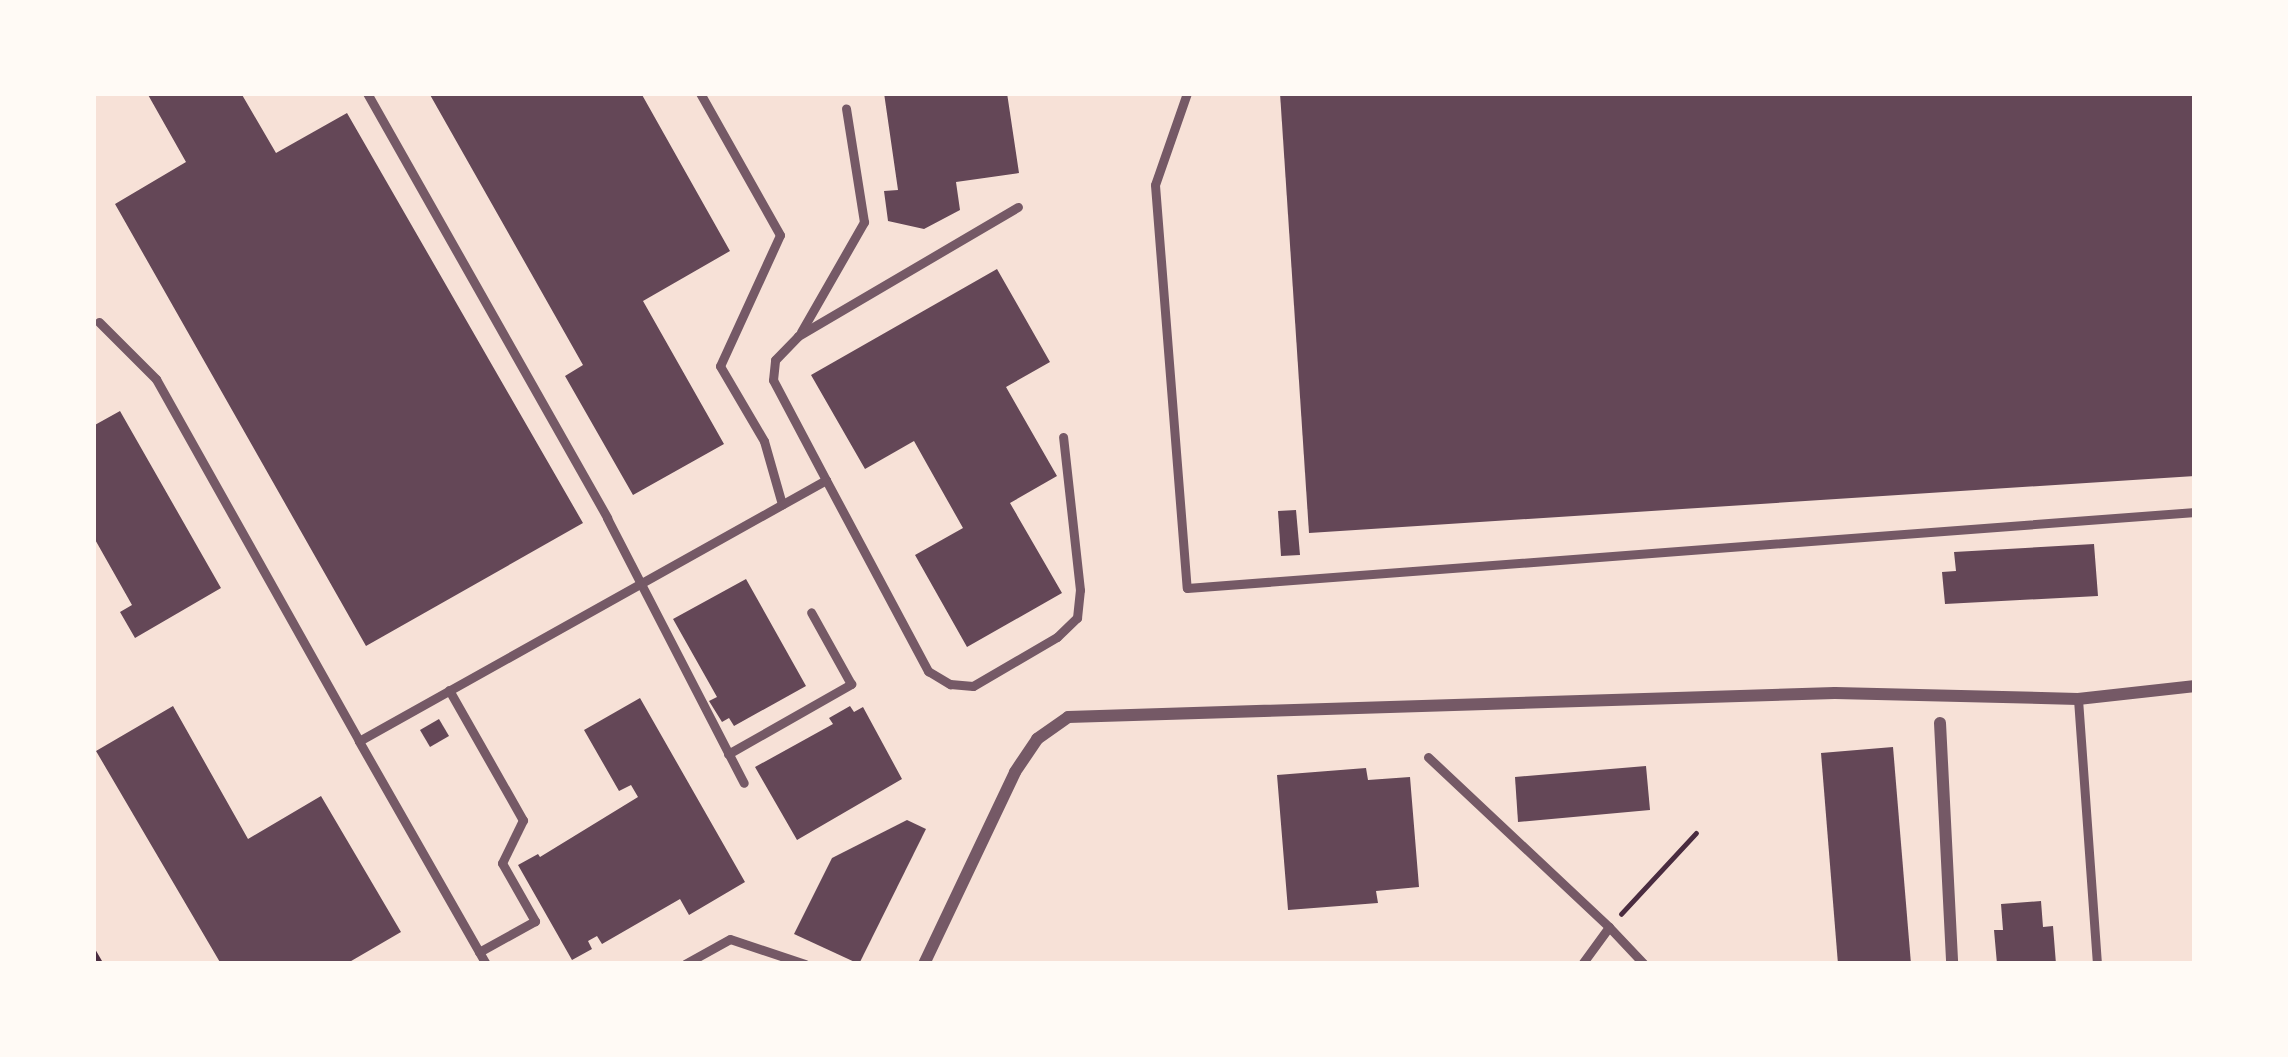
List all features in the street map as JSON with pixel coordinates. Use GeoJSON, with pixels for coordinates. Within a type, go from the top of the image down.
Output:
{"type":"FeatureCollection","features":[{"type":"Feature","properties":{"kind":"street"},"geometry":{"type":"LineString","coordinates":[[924,964],[1015,772],[1037,739],[1068,717],[1835,692],[2078,699],[2195,686]]}},
{"type":"Feature","properties":{"kind":"street"},"geometry":{"type":"LineString","coordinates":[[1940,723],[1952,964]]}},
{"type":"Feature","properties":{"kind":"lane"},"geometry":{"type":"LineString","coordinates":[[367,93],[607,518],[744,783]]}},
{"type":"Feature","properties":{"kind":"lane"},"geometry":{"type":"LineString","coordinates":[[700,93],[780,235],[720,366],[764,441],[782,504]]}},
{"type":"Feature","properties":{"kind":"lane"},"geometry":{"type":"LineString","coordinates":[[1187,93],[1155,185],[1186,588],[2195,512]]}},
{"type":"Feature","properties":{"kind":"lane"},"geometry":{"type":"LineString","coordinates":[[845,108],[864,222],[798,336],[775,360],[773,380],[928,671],[950,684],[974,686],[1058,638],[1077,618],[1080,590],[1063,437]]}},
{"type":"Feature","properties":{"kind":"lane"},"geometry":{"type":"LineString","coordinates":[[798,336],[1018,207]]}},
{"type":"Feature","properties":{"kind":"lane"},"geometry":{"type":"LineString","coordinates":[[99,322],[155,380],[486,964]]}},
{"type":"Feature","properties":{"kind":"lane"},"geometry":{"type":"LineString","coordinates":[[358,741],[826,480]]}},
{"type":"Feature","properties":{"kind":"lane"},"geometry":{"type":"LineString","coordinates":[[728,754],[851,684],[811,611]]}},
{"type":"Feature","properties":{"kind":"lane"},"geometry":{"type":"LineString","coordinates":[[449,690],[524,820],[502,862],[535,921],[479,952]]}},
{"type":"Feature","properties":{"kind":"lane"},"geometry":{"type":"LineString","coordinates":[[2078,699],[2097,964]]}},
{"type":"Feature","properties":{"kind":"lane"},"geometry":{"type":"LineString","coordinates":[[1428,757],[1644,964]]}},
{"type":"Feature","properties":{"kind":"lane"},"geometry":{"type":"LineString","coordinates":[[1582,964],[1609,926]]}},
{"type":"Feature","properties":{"kind":"lane"},"geometry":{"type":"LineString","coordinates":[[686,964],[730,938],[805,964]]}},
{"type":"Feature","properties":{"kind":"path"},"geometry":{"type":"LineString","coordinates":[[1609,926],[1696,833]]}},
{"type":"Feature","properties":{"kind":"path"},"geometry":{"type":"LineString","coordinates":[[93,950],[101,964]]}},
{"type":"Feature","properties":{"kind":"building"},"geometry":{"type":"Polygon","coordinates":[[[147,93],[241,93],[276,153],[347,113],[583,523],[366,646],[115,204],[186,162],[147,93]]]}},
{"type":"Feature","properties":{"kind":"building"},"geometry":{"type":"Polygon","coordinates":[[[429,93],[641,93],[730,251],[643,301],[724,444],[633,495],[565,376],[583,365],[429,93]]]}},
{"type":"Feature","properties":{"kind":"building"},"geometry":{"type":"Polygon","coordinates":[[[884,93],[1007,93],[1019,173],[956,182],[960,210],[924,229],[888,221],[884,191],[898,190],[884,93]]]}},
{"type":"Feature","properties":{"kind":"building"},"geometry":{"type":"Polygon","coordinates":[[[1280,93],[2195,93],[2195,476],[1309,533],[1280,93]]]}},
{"type":"Feature","properties":{"kind":"building"},"geometry":{"type":"Polygon","coordinates":[[[997,269],[1050,362],[1006,387],[1057,476],[1010,503],[1062,593],[967,647],[915,555],[963,528],[914,441],[865,469],[811,375],[997,269]]]}},
{"type":"Feature","properties":{"kind":"building"},"geometry":{"type":"Polygon","coordinates":[[[120,411],[221,588],[135,638],[120,612],[132,605],[93,536],[93,426],[120,411]]]}},
{"type":"Feature","properties":{"kind":"building"},"geometry":{"type":"Polygon","coordinates":[[[1296,510],[1300,555],[1281,556],[1278,511],[1296,510]]]}},
{"type":"Feature","properties":{"kind":"building"},"geometry":{"type":"Polygon","coordinates":[[[2094,544],[2098,596],[1945,604],[1942,572],[1956,571],[1954,552],[2094,544]]]}},
{"type":"Feature","properties":{"kind":"building"},"geometry":{"type":"Polygon","coordinates":[[[746,579],[806,686],[734,726],[729,718],[722,722],[709,701],[717,697],[673,619],[746,579]]]}},
{"type":"Feature","properties":{"kind":"building"},"geometry":{"type":"Polygon","coordinates":[[[640,698],[745,882],[689,915],[680,899],[602,944],[597,936],[588,941],[592,949],[572,960],[518,865],[540,857],[638,797],[631,785],[619,791],[584,730],[640,698]]]}},
{"type":"Feature","properties":{"kind":"building"},"geometry":{"type":"Polygon","coordinates":[[[173,706],[248,839],[321,796],[401,932],[346,964],[221,964],[96,751],[173,706]]]}},
{"type":"Feature","properties":{"kind":"building"},"geometry":{"type":"Polygon","coordinates":[[[850,706],[854,712],[863,707],[902,779],[797,840],[755,767],[833,724],[829,718],[850,706]]]}},
{"type":"Feature","properties":{"kind":"building"},"geometry":{"type":"Polygon","coordinates":[[[439,719],[449,736],[430,747],[420,730],[439,719]]]}},
{"type":"Feature","properties":{"kind":"building"},"geometry":{"type":"Polygon","coordinates":[[[1893,747],[1911,964],[1838,964],[1821,753],[1893,747]]]}},
{"type":"Feature","properties":{"kind":"building"},"geometry":{"type":"Polygon","coordinates":[[[1646,766],[1650,810],[1518,822],[1515,777],[1646,766]]]}},
{"type":"Feature","properties":{"kind":"building"},"geometry":{"type":"Polygon","coordinates":[[[1366,768],[1368,780],[1410,777],[1419,887],[1376,891],[1378,903],[1288,910],[1277,775],[1366,768]]]}},
{"type":"Feature","properties":{"kind":"building"},"geometry":{"type":"Polygon","coordinates":[[[907,820],[926,829],[859,964],[794,934],[832,858],[907,820]]]}},
{"type":"Feature","properties":{"kind":"building"},"geometry":{"type":"Polygon","coordinates":[[[2041,901],[2043,927],[2053,926],[2056,964],[1997,964],[1994,930],[2003,930],[2001,904],[2041,901]]]}}]}
